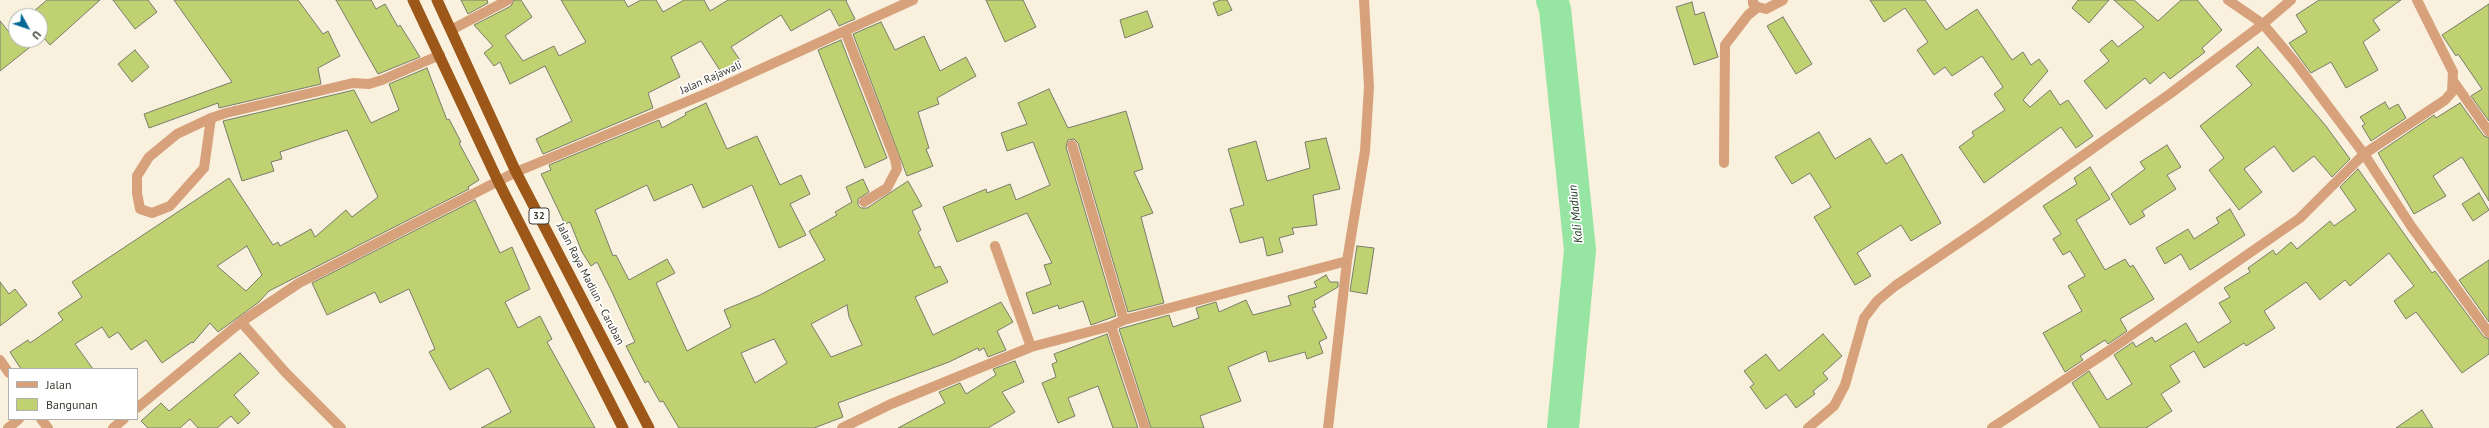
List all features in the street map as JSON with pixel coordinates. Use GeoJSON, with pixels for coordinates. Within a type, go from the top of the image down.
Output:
{"type":"FeatureCollection","features":[{"type":"Feature","properties":{"kind":"highway","name":"32"},"geometry":{"type":"LineString","coordinates":[[413,0],[498,181],[623,428]]}},
{"type":"Feature","properties":{"kind":"highway","name":"Jalan Raya Madiun - Caruban"},"geometry":{"type":"LineString","coordinates":[[437,0],[516,172],[649,428]]}},
{"type":"Feature","properties":{"kind":"street"},"geometry":{"type":"LineString","coordinates":[[451,30],[508,0]]}},
{"type":"Feature","properties":{"kind":"street","name":"Jalan Rajawali"},"geometry":{"type":"LineString","coordinates":[[138,407],[242,322],[299,283],[516,172],[710,92],[913,0]]}},
{"type":"Feature","properties":{"kind":"street"},"geometry":{"type":"LineString","coordinates":[[1328,428],[1347,261],[1365,151],[1369,87],[1364,0]]}},
{"type":"Feature","properties":{"kind":"street"},"geometry":{"type":"LineString","coordinates":[[1724,163],[1725,45],[1756,4],[1766,9],[1783,0]]}},
{"type":"Feature","properties":{"kind":"street"},"geometry":{"type":"LineString","coordinates":[[2228,0],[2263,24],[2364,154],[2412,226],[2489,332]]}},
{"type":"Feature","properties":{"kind":"street"},"geometry":{"type":"LineString","coordinates":[[1808,428],[1834,406],[1845,385],[1864,318],[1877,301],[1895,286],[1982,227],[2171,93],[2263,24],[2291,0]]}},
{"type":"Feature","properties":{"kind":"street"},"geometry":{"type":"LineString","coordinates":[[1992,428],[2110,350],[2300,218],[2364,154],[2445,100],[2452,92],[2454,82],[2453,72],[2417,0]]}},
{"type":"Feature","properties":{"kind":"street"},"geometry":{"type":"LineString","coordinates":[[845,31],[895,159],[897,169],[887,188],[864,202]]}},
{"type":"Feature","properties":{"kind":"street"},"geometry":{"type":"LineString","coordinates":[[211,118],[204,168],[170,206],[152,213],[140,209],[137,193],[137,176],[148,157],[177,134],[211,118],[226,113],[353,83],[369,84],[440,55]]}},
{"type":"Feature","properties":{"kind":"street"},"geometry":{"type":"LineString","coordinates":[[2454,82],[2489,132]]}},
{"type":"Feature","properties":{"kind":"street"},"geometry":{"type":"LineString","coordinates":[[1072,145],[1124,320]]}},
{"type":"Feature","properties":{"kind":"street"},"geometry":{"type":"LineString","coordinates":[[995,246],[1031,347]]}},
{"type":"Feature","properties":{"kind":"street"},"geometry":{"type":"LineString","coordinates":[[842,428],[891,404],[1031,347],[1111,326],[1124,320],[1347,261]]}},
{"type":"Feature","properties":{"kind":"street"},"geometry":{"type":"LineString","coordinates":[[242,322],[286,373],[341,428]]}},
{"type":"Feature","properties":{"kind":"street"},"geometry":{"type":"LineString","coordinates":[[1111,326],[1145,428]]}},
{"type":"Feature","properties":{"kind":"street"},"geometry":{"type":"LineString","coordinates":[[0,360],[8,372]]}},
{"type":"Feature","properties":{"kind":"street"},"geometry":{"type":"LineString","coordinates":[[8,428],[18,420]]}},
{"type":"Feature","properties":{"kind":"street"},"geometry":{"type":"LineString","coordinates":[[42,420],[48,428]]}},
{"type":"Feature","properties":{"kind":"street"},"geometry":{"type":"LineString","coordinates":[[113,428],[123,420]]}},
{"type":"Feature","properties":{"kind":"building"},"geometry":{"type":"Polygon","coordinates":[[[47,0],[100,0],[50,45],[48,43],[48,8],[38,8],[47,0]]]}},
{"type":"Feature","properties":{"kind":"building"},"geometry":{"type":"Polygon","coordinates":[[[113,0],[148,0],[157,12],[135,29],[113,0]]]}},
{"type":"Feature","properties":{"kind":"building"},"geometry":{"type":"Polygon","coordinates":[[[174,0],[298,0],[323,34],[328,31],[340,56],[318,68],[321,84],[219,108],[218,103],[149,128],[144,114],[232,82],[174,0]]]}},
{"type":"Feature","properties":{"kind":"building"},"geometry":{"type":"Polygon","coordinates":[[[336,0],[371,0],[376,9],[385,4],[398,27],[400,25],[420,57],[378,74],[336,0]]]}},
{"type":"Feature","properties":{"kind":"building"},"geometry":{"type":"Polygon","coordinates":[[[461,0],[487,0],[488,3],[468,14],[461,0]]]}},
{"type":"Feature","properties":{"kind":"building"},"geometry":{"type":"Polygon","coordinates":[[[514,0],[521,0],[532,17],[505,36],[523,61],[554,46],[559,56],[586,42],[561,0],[624,0],[628,7],[641,0],[656,0],[663,12],[684,0],[704,0],[710,11],[728,0],[847,0],[846,1],[855,19],[839,26],[830,9],[791,31],[781,15],[731,47],[740,60],[721,72],[701,41],[671,57],[680,77],[648,93],[653,108],[543,154],[536,139],[572,121],[545,66],[510,84],[500,62],[494,66],[484,53],[493,46],[474,25],[511,6],[514,0]]]}},
{"type":"Feature","properties":{"kind":"building"},"geometry":{"type":"Polygon","coordinates":[[[986,0],[1023,0],[1036,27],[1005,42],[986,0]]]}},
{"type":"Feature","properties":{"kind":"building"},"geometry":{"type":"Polygon","coordinates":[[[1220,0],[1227,0],[1232,10],[1218,16],[1213,3],[1220,0]]]}},
{"type":"Feature","properties":{"kind":"building"},"geometry":{"type":"Polygon","coordinates":[[[1870,0],[1925,0],[1946,30],[1977,9],[2012,60],[2023,52],[2031,65],[2039,59],[2048,71],[2023,100],[2030,107],[2050,90],[2060,105],[2068,100],[2093,136],[2076,148],[2061,127],[1984,183],[1959,147],[1974,136],[1972,132],[2005,110],[1994,94],[2003,87],[1982,56],[1952,76],[1945,67],[1934,75],[1917,50],[1928,42],[1905,8],[1884,22],[1870,0]]]}},
{"type":"Feature","properties":{"kind":"building"},"geometry":{"type":"Polygon","coordinates":[[[2078,0],[2109,0],[2089,23],[2072,8],[2078,0]]]}},
{"type":"Feature","properties":{"kind":"building"},"geometry":{"type":"Polygon","coordinates":[[[2114,0],[2134,0],[2158,21],[2181,0],[2197,0],[2222,30],[2202,48],[2205,52],[2170,79],[2164,72],[2150,84],[2145,78],[2106,109],[2084,81],[2109,61],[2100,50],[2112,40],[2118,47],[2144,27],[2114,0]]]}},
{"type":"Feature","properties":{"kind":"building"},"geometry":{"type":"Polygon","coordinates":[[[2319,0],[2401,0],[2373,20],[2380,30],[2363,42],[2378,70],[2346,88],[2331,62],[2311,73],[2289,43],[2307,32],[2296,15],[2319,0]]]}},
{"type":"Feature","properties":{"kind":"building"},"geometry":{"type":"Polygon","coordinates":[[[1692,2],[1695,15],[1704,12],[1718,57],[1694,65],[1676,7],[1692,2]]]}},
{"type":"Feature","properties":{"kind":"building"},"geometry":{"type":"Polygon","coordinates":[[[2489,4],[2489,121],[2471,96],[2482,89],[2458,54],[2456,56],[2442,35],[2489,4]]]}},
{"type":"Feature","properties":{"kind":"building"},"geometry":{"type":"Polygon","coordinates":[[[1147,11],[1153,27],[1125,38],[1120,20],[1147,11]]]}},
{"type":"Feature","properties":{"kind":"building"},"geometry":{"type":"Polygon","coordinates":[[[1783,17],[1812,64],[1796,74],[1767,26],[1783,17]]]}},
{"type":"Feature","properties":{"kind":"building"},"geometry":{"type":"Polygon","coordinates":[[[0,21],[8,31],[8,48],[29,48],[0,71],[0,21]]]}},
{"type":"Feature","properties":{"kind":"building"},"geometry":{"type":"Polygon","coordinates":[[[881,22],[895,50],[924,36],[940,71],[966,57],[976,76],[937,98],[939,104],[918,112],[929,148],[926,149],[933,166],[907,176],[853,34],[881,22]]]}},
{"type":"Feature","properties":{"kind":"building"},"geometry":{"type":"Polygon","coordinates":[[[841,40],[887,158],[865,168],[818,50],[841,40]]]}},
{"type":"Feature","properties":{"kind":"building"},"geometry":{"type":"Polygon","coordinates":[[[2258,47],[2326,126],[2350,159],[2332,177],[2314,156],[2293,172],[2274,146],[2244,169],[2262,192],[2239,210],[2209,170],[2224,158],[2200,126],[2252,85],[2236,66],[2258,47]]]}},
{"type":"Feature","properties":{"kind":"building"},"geometry":{"type":"Polygon","coordinates":[[[135,50],[149,67],[132,82],[118,64],[135,50]]]}},
{"type":"Feature","properties":{"kind":"building"},"geometry":{"type":"Polygon","coordinates":[[[427,68],[447,120],[449,119],[461,142],[459,143],[479,180],[468,187],[469,189],[269,291],[259,302],[218,332],[210,323],[193,343],[192,342],[162,363],[146,340],[131,350],[118,332],[109,338],[102,327],[75,344],[92,368],[20,368],[10,352],[28,340],[30,343],[63,320],[58,313],[82,297],[72,282],[229,178],[273,245],[278,242],[280,246],[311,229],[315,237],[346,210],[352,217],[378,197],[347,130],[280,152],[282,159],[271,162],[274,171],[242,181],[223,121],[354,90],[371,123],[399,110],[389,84],[427,68]],[[247,246],[217,266],[246,291],[262,275],[247,246]]]}},
{"type":"Feature","properties":{"kind":"building"},"geometry":{"type":"Polygon","coordinates":[[[1049,89],[1068,128],[1126,111],[1143,169],[1134,172],[1153,213],[1141,217],[1164,303],[1128,312],[1078,143],[1074,139],[1068,140],[1066,147],[1116,316],[1091,325],[1083,301],[1059,309],[1058,305],[1033,314],[1026,293],[1051,284],[1044,265],[1052,263],[1027,213],[957,242],[943,207],[986,189],[987,193],[1010,184],[1016,200],[1050,185],[1033,142],[1007,151],[1001,133],[1027,124],[1018,103],[1049,89]]]}},
{"type":"Feature","properties":{"kind":"building"},"geometry":{"type":"Polygon","coordinates":[[[2385,102],[2389,109],[2398,104],[2406,118],[2371,141],[2362,126],[2365,124],[2360,117],[2385,102]]]}},
{"type":"Feature","properties":{"kind":"building"},"geometry":{"type":"Polygon","coordinates":[[[706,103],[727,149],[757,136],[780,185],[801,175],[810,194],[790,204],[806,235],[779,248],[752,185],[703,208],[692,184],[654,201],[647,185],[595,210],[613,256],[616,255],[629,280],[667,259],[675,273],[656,283],[687,351],[731,327],[724,310],[760,295],[825,260],[809,231],[837,215],[835,212],[852,202],[846,187],[863,179],[869,192],[858,199],[858,205],[861,208],[867,208],[908,181],[922,206],[912,211],[921,230],[918,232],[935,268],[940,266],[948,282],[915,297],[933,335],[1001,302],[1013,322],[997,331],[1006,350],[988,357],[984,348],[979,351],[978,348],[949,362],[838,403],[843,417],[814,428],[679,428],[663,401],[660,402],[648,381],[645,383],[626,346],[635,342],[611,290],[597,262],[591,266],[582,252],[570,222],[565,224],[541,174],[551,170],[549,165],[659,120],[662,128],[686,115],[685,113],[706,103]],[[847,305],[811,324],[831,357],[862,345],[849,317],[847,305]],[[774,339],[741,353],[755,383],[787,363],[774,339]]]}},
{"type":"Feature","properties":{"kind":"building"},"geometry":{"type":"Polygon","coordinates":[[[2460,103],[2484,136],[2489,138],[2489,201],[2462,157],[2433,176],[2446,196],[2414,214],[2378,153],[2434,115],[2436,118],[2460,103]]]}},
{"type":"Feature","properties":{"kind":"building"},"geometry":{"type":"Polygon","coordinates":[[[1819,132],[1835,159],[1870,138],[1886,164],[1902,154],[1941,223],[1911,241],[1901,225],[1857,253],[1871,276],[1855,285],[1814,217],[1831,207],[1810,173],[1792,184],[1775,157],[1819,132]]]}},
{"type":"Feature","properties":{"kind":"building"},"geometry":{"type":"Polygon","coordinates":[[[1326,138],[1340,189],[1313,195],[1317,225],[1292,228],[1294,234],[1279,238],[1283,252],[1267,256],[1263,237],[1240,243],[1230,209],[1244,205],[1228,149],[1256,141],[1267,181],[1310,168],[1305,142],[1326,138]]]}},
{"type":"Feature","properties":{"kind":"building"},"geometry":{"type":"Polygon","coordinates":[[[2167,145],[2181,167],[2167,175],[2176,189],[2142,211],[2145,216],[2130,225],[2111,194],[2145,169],[2140,162],[2167,145]]]}},
{"type":"Feature","properties":{"kind":"building"},"geometry":{"type":"Polygon","coordinates":[[[2090,167],[2110,199],[2076,220],[2105,270],[2125,259],[2130,267],[2133,265],[2154,299],[2120,319],[2127,331],[2108,344],[2105,340],[2080,356],[2083,360],[2065,372],[2043,333],[2082,311],[2068,286],[2085,276],[2070,251],[2063,255],[2053,239],[2061,234],[2043,206],[2077,184],[2074,178],[2090,167]]]}},
{"type":"Feature","properties":{"kind":"building"},"geometry":{"type":"Polygon","coordinates":[[[2358,169],[2432,273],[2435,271],[2484,337],[2489,339],[2489,354],[2462,373],[2416,312],[2406,319],[2394,301],[2414,286],[2389,253],[2350,286],[2345,280],[2320,300],[2306,282],[2264,311],[2275,328],[2246,346],[2244,343],[2204,368],[2194,351],[2170,366],[2180,382],[2161,394],[2172,411],[2146,428],[2100,428],[2072,383],[2089,371],[2107,400],[2132,384],[2114,355],[2133,342],[2136,347],[2152,337],[2155,342],[2186,323],[2198,343],[2231,322],[2219,303],[2230,297],[2224,288],[2250,272],[2248,268],[2273,250],[2276,255],[2291,242],[2297,249],[2330,221],[2334,226],[2356,210],[2340,187],[2358,169]]]}},
{"type":"Feature","properties":{"kind":"building"},"geometry":{"type":"Polygon","coordinates":[[[2479,193],[2489,210],[2473,221],[2462,204],[2479,193]]]}},
{"type":"Feature","properties":{"kind":"building"},"geometry":{"type":"Polygon","coordinates":[[[475,200],[500,253],[512,247],[530,289],[505,302],[518,328],[540,316],[552,339],[547,342],[595,428],[481,428],[511,412],[491,372],[488,368],[450,390],[429,352],[435,349],[409,289],[380,303],[375,292],[327,315],[312,283],[475,200]]]}},
{"type":"Feature","properties":{"kind":"building"},"geometry":{"type":"Polygon","coordinates":[[[2230,209],[2245,235],[2190,270],[2181,254],[2165,264],[2156,248],[2188,229],[2194,239],[2219,223],[2216,218],[2230,209]]]}},
{"type":"Feature","properties":{"kind":"building"},"geometry":{"type":"Polygon","coordinates":[[[1357,246],[1374,248],[1367,294],[1350,291],[1357,246]]]}},
{"type":"Feature","properties":{"kind":"building"},"geometry":{"type":"Polygon","coordinates":[[[2489,260],[2489,322],[2459,280],[2489,260]]]}},
{"type":"Feature","properties":{"kind":"building"},"geometry":{"type":"Polygon","coordinates":[[[1326,275],[1330,282],[1338,282],[1338,287],[1314,301],[1316,307],[1312,308],[1327,338],[1319,342],[1323,353],[1307,359],[1305,352],[1269,362],[1266,351],[1228,367],[1241,401],[1200,416],[1204,428],[1151,428],[1119,329],[1169,315],[1173,327],[1199,318],[1196,308],[1216,302],[1219,312],[1246,300],[1253,315],[1291,305],[1288,296],[1317,287],[1314,282],[1326,275]]]}},
{"type":"Feature","properties":{"kind":"building"},"geometry":{"type":"Polygon","coordinates":[[[0,282],[9,294],[15,289],[27,305],[0,326],[0,282]]]}},
{"type":"Feature","properties":{"kind":"building"},"geometry":{"type":"Polygon","coordinates":[[[1107,334],[1138,428],[1113,428],[1098,386],[1068,398],[1075,416],[1058,423],[1042,383],[1056,377],[1052,364],[1057,362],[1054,354],[1107,334]]]}},
{"type":"Feature","properties":{"kind":"building"},"geometry":{"type":"Polygon","coordinates":[[[1823,334],[1842,356],[1823,373],[1828,379],[1813,391],[1815,394],[1796,408],[1786,394],[1766,409],[1750,387],[1754,384],[1744,371],[1766,354],[1779,371],[1823,334]]]}},
{"type":"Feature","properties":{"kind":"building"},"geometry":{"type":"Polygon","coordinates":[[[240,353],[259,373],[234,395],[250,413],[238,424],[231,416],[217,428],[198,428],[190,419],[180,428],[148,428],[141,421],[161,403],[169,411],[240,353]]]}},
{"type":"Feature","properties":{"kind":"building"},"geometry":{"type":"Polygon","coordinates":[[[1015,361],[1024,382],[1002,392],[1015,412],[988,428],[898,428],[945,403],[939,392],[960,383],[966,394],[996,375],[993,369],[1015,361]]]}},
{"type":"Feature","properties":{"kind":"building"},"geometry":{"type":"Polygon","coordinates":[[[2422,410],[2433,428],[2396,428],[2422,410]]]}},
{"type":"Feature","properties":{"kind":"waterway","name":"Kali Madiun"},"geometry":{"type":"LineString","coordinates":[[1552,0],[1555,9],[1580,250],[1563,428]]}}]}
